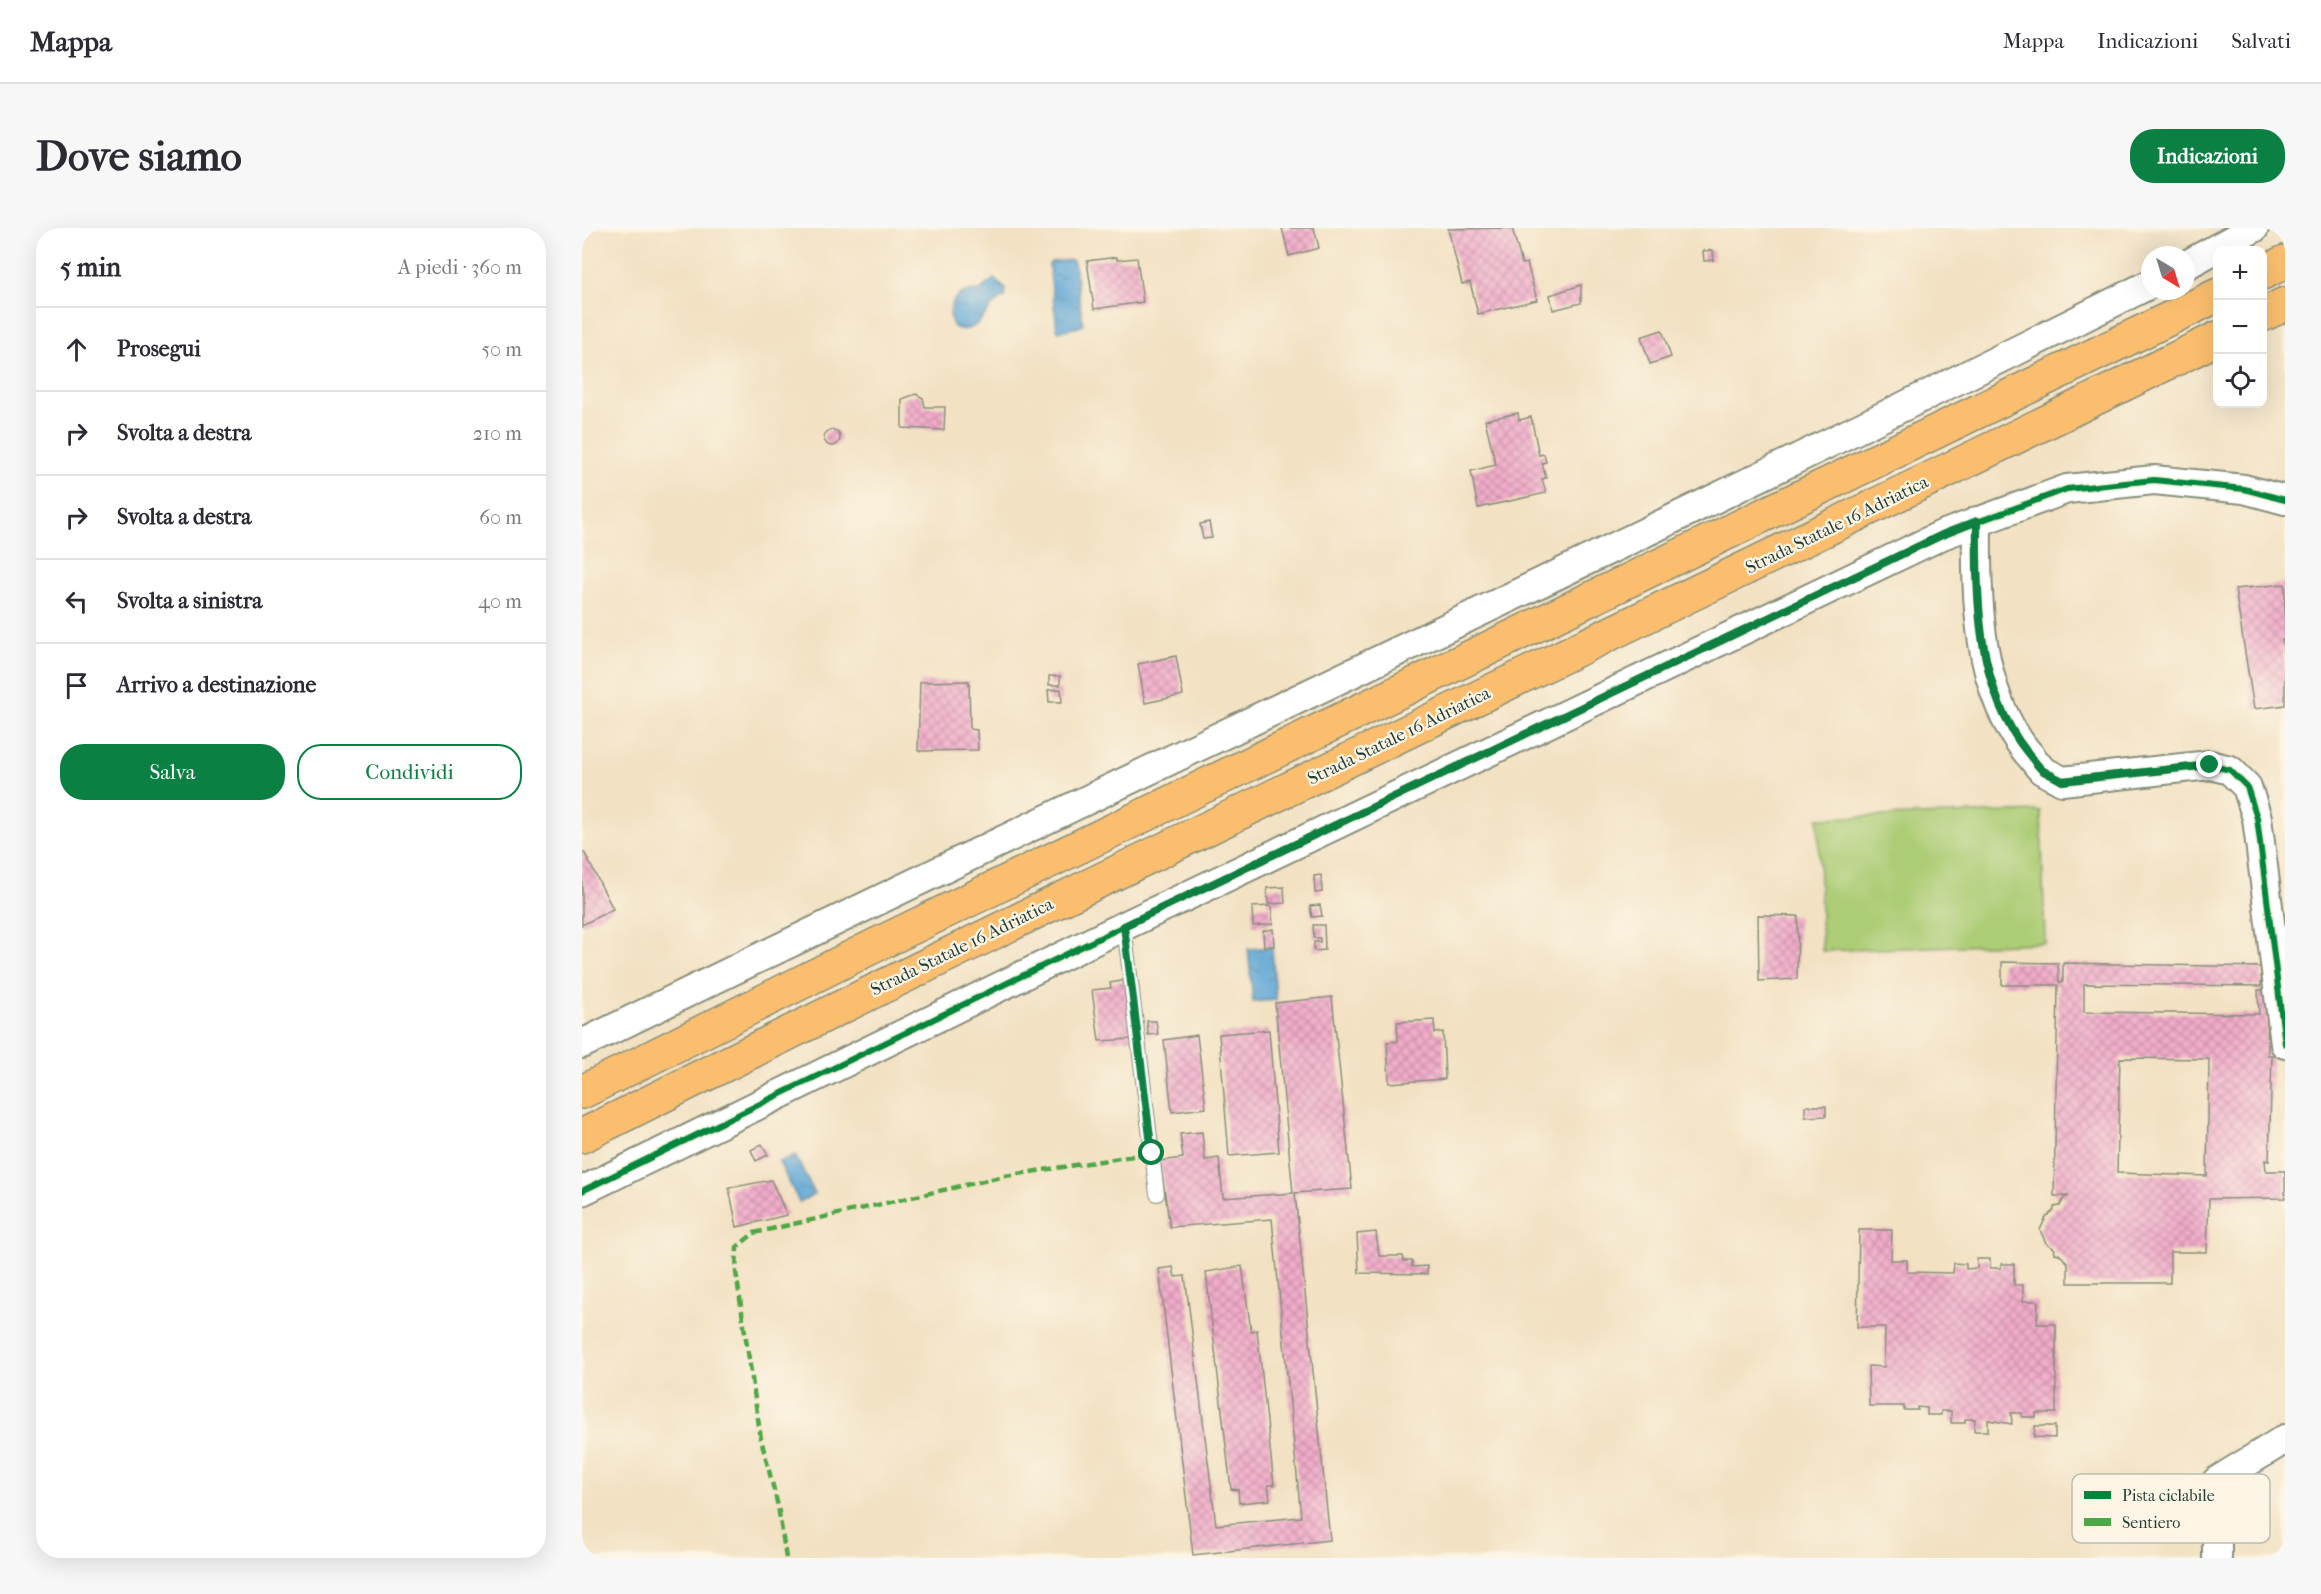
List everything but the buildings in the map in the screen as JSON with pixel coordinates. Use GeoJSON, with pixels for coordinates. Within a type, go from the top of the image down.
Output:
{"type":"FeatureCollection","features":[{"type":"Feature","properties":{"kind":"highway"},"geometry":{"type":"LineString","coordinates":[[2267,271],[2285,262]]}},
{"type":"Feature","properties":{"kind":"highway"},"geometry":{"type":"LineString","coordinates":[[582,1092],[897,934],[2213,297]]}},
{"type":"Feature","properties":{"kind":"highway"},"geometry":{"type":"LineString","coordinates":[[2267,313],[2285,304]]}},
{"type":"Feature","properties":{"kind":"highway","name":"Strada Statale 16 Adriatica"},"geometry":{"type":"LineString","coordinates":[[582,1136],[899,977],[1899,495],[2213,340]]}},
{"type":"Feature","properties":{"kind":"street"},"geometry":{"type":"LineString","coordinates":[[2195,260],[2254,228]]}},
{"type":"Feature","properties":{"kind":"street"},"geometry":{"type":"LineString","coordinates":[[582,1044],[1468,619],[1939,390],[2141,289]]}},
{"type":"Feature","properties":{"kind":"street"},"geometry":{"type":"LineString","coordinates":[[582,1191],[1124,926],[1942,535],[2067,489],[2154,480],[2244,489],[2285,500]]}},
{"type":"Feature","properties":{"kind":"street"},"geometry":{"type":"LineString","coordinates":[[1977,521],[1981,625],[1992,684],[2006,720],[2021,744],[2043,770],[2062,781],[2210,765],[2230,770],[2247,787],[2257,818],[2285,1044]]}},
{"type":"Feature","properties":{"kind":"street"},"geometry":{"type":"LineString","coordinates":[[2228,1474],[2285,1439]]}},
{"type":"Feature","properties":{"kind":"lane"},"geometry":{"type":"LineString","coordinates":[[1124,926],[1157,1194]]}},
{"type":"Feature","properties":{"kind":"green space"},"geometry":{"type":"Polygon","coordinates":[[[2041,811],[2045,943],[1822,951],[1818,818],[2041,811]]]}},
{"type":"Feature","properties":{"kind":"water"},"geometry":{"type":"Polygon","coordinates":[[[1072,260],[1083,325],[1059,331],[1049,265],[1051,262],[1072,260]]]}},
{"type":"Feature","properties":{"kind":"water"},"geometry":{"type":"Polygon","coordinates":[[[994,279],[1006,289],[1005,297],[998,300],[976,325],[963,330],[954,327],[950,313],[955,299],[965,292],[978,291],[994,279]]]}},
{"type":"Feature","properties":{"kind":"water"},"geometry":{"type":"Polygon","coordinates":[[[1272,947],[1276,1000],[1253,1002],[1248,949],[1272,947]]]}},
{"type":"Feature","properties":{"kind":"water"},"geometry":{"type":"Polygon","coordinates":[[[795,1155],[815,1194],[799,1202],[779,1162],[795,1155]]]}},
{"type":"Feature","properties":{"kind":"marked path"},"geometry":{"type":"LineString","coordinates":[[786,1558],[778,1506],[761,1439],[736,1272],[737,1247],[754,1233],[1005,1176],[1152,1153]]}},
{"type":"Feature","properties":{"kind":"cycle path"},"geometry":{"type":"LineString","coordinates":[[582,1191],[1124,926],[1942,535],[2067,489],[2154,480],[2244,489],[2285,500]]}},
{"type":"Feature","properties":{"kind":"cycle path"},"geometry":{"type":"LineString","coordinates":[[1977,521],[1979,612],[1989,672],[1998,701],[2010,727],[2042,770],[2062,781],[2210,765],[2230,770],[2247,787],[2257,818],[2285,1044]]}},
{"type":"Feature","properties":{"kind":"route"},"geometry":{"type":"LineString","coordinates":[[1152,1153],[1124,926],[1942,535],[1977,521],[1981,625],[1992,684],[2006,720],[2021,744],[2043,770],[2062,781],[2210,765]]}}]}
